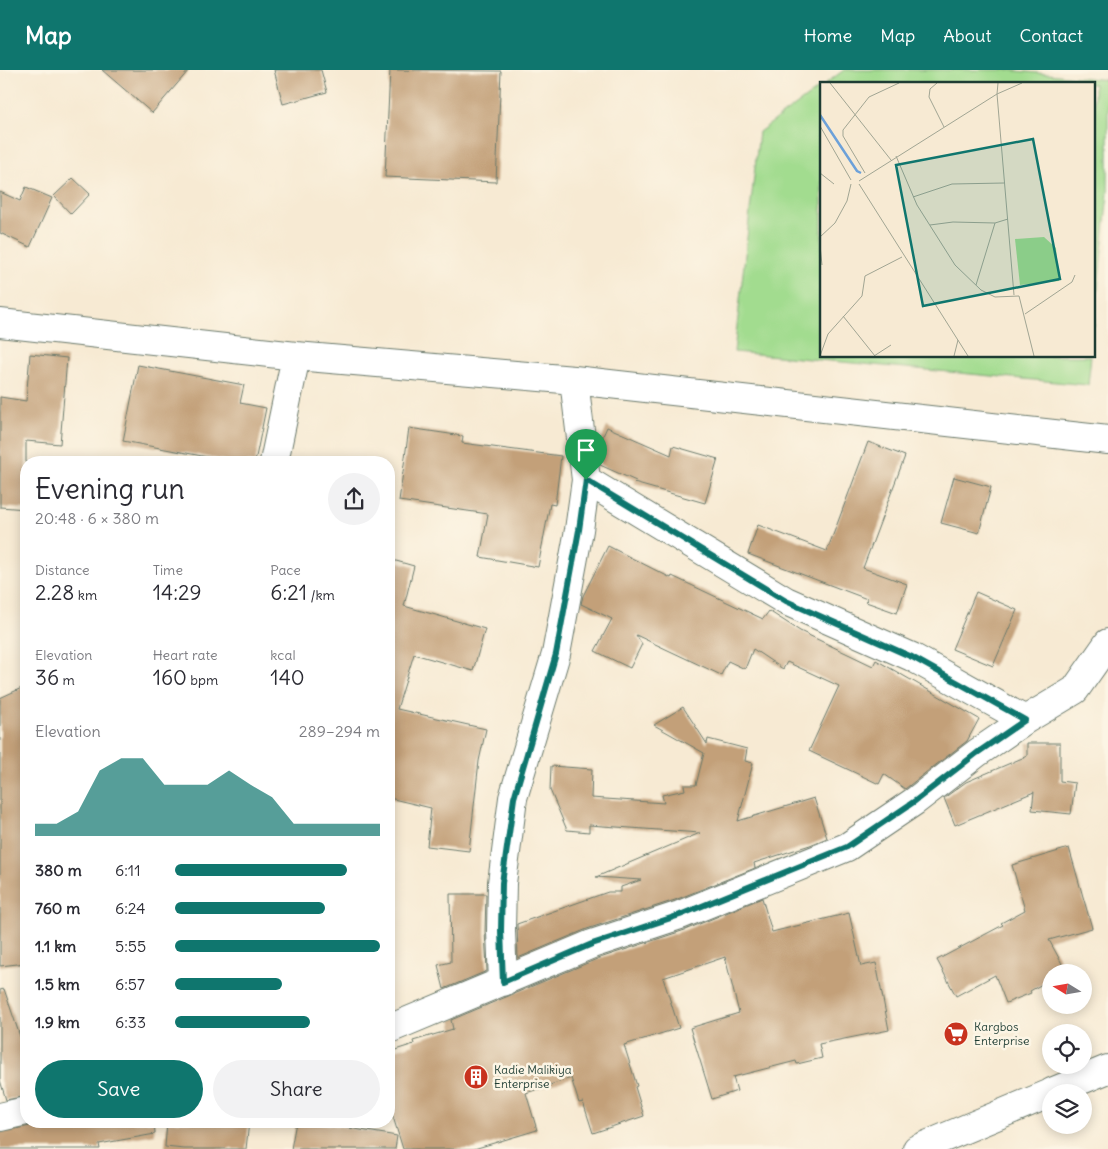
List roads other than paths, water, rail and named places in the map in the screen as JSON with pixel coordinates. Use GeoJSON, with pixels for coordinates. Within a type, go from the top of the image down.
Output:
{"type":"FeatureCollection","features":[{"type":"Feature","properties":{"kind":"main road"},"geometry":{"type":"LineString","coordinates":[[0,323],[296,356],[574,380],[1108,440]]}},
{"type":"Feature","properties":{"kind":"main road"},"geometry":{"type":"LineString","coordinates":[[275,456],[296,356]]}},
{"type":"Feature","properties":{"kind":"main road"},"geometry":{"type":"LineString","coordinates":[[503,982],[502,883],[514,798],[556,654],[579,530],[586,480],[574,380]]}},
{"type":"Feature","properties":{"kind":"main road"},"geometry":{"type":"LineString","coordinates":[[586,480],[786,601],[912,657],[1025,720]]}},
{"type":"Feature","properties":{"kind":"main road"},"geometry":{"type":"LineString","coordinates":[[395,1027],[592,944],[680,915],[847,847],[915,801],[977,753],[1025,720],[1075,690],[1108,643]]}},
{"type":"Feature","properties":{"kind":"main road"},"geometry":{"type":"LineString","coordinates":[[1073,1084],[1108,1069]]}},
{"type":"Feature","properties":{"kind":"main road"},"geometry":{"type":"LineString","coordinates":[[917,1149],[1042,1097]]}},
{"type":"Feature","properties":{"kind":"main road"},"geometry":{"type":"LineString","coordinates":[[0,1117],[20,1112]]}},
{"type":"Feature","properties":{"kind":"place","name":"Kargbos Enterprise"},"geometry":{"type":"Point","coordinates":[956,1034]}},
{"type":"Feature","properties":{"kind":"place","name":"Kadie Malikiya Enterprise"},"geometry":{"type":"Point","coordinates":[476,1077]}}]}
